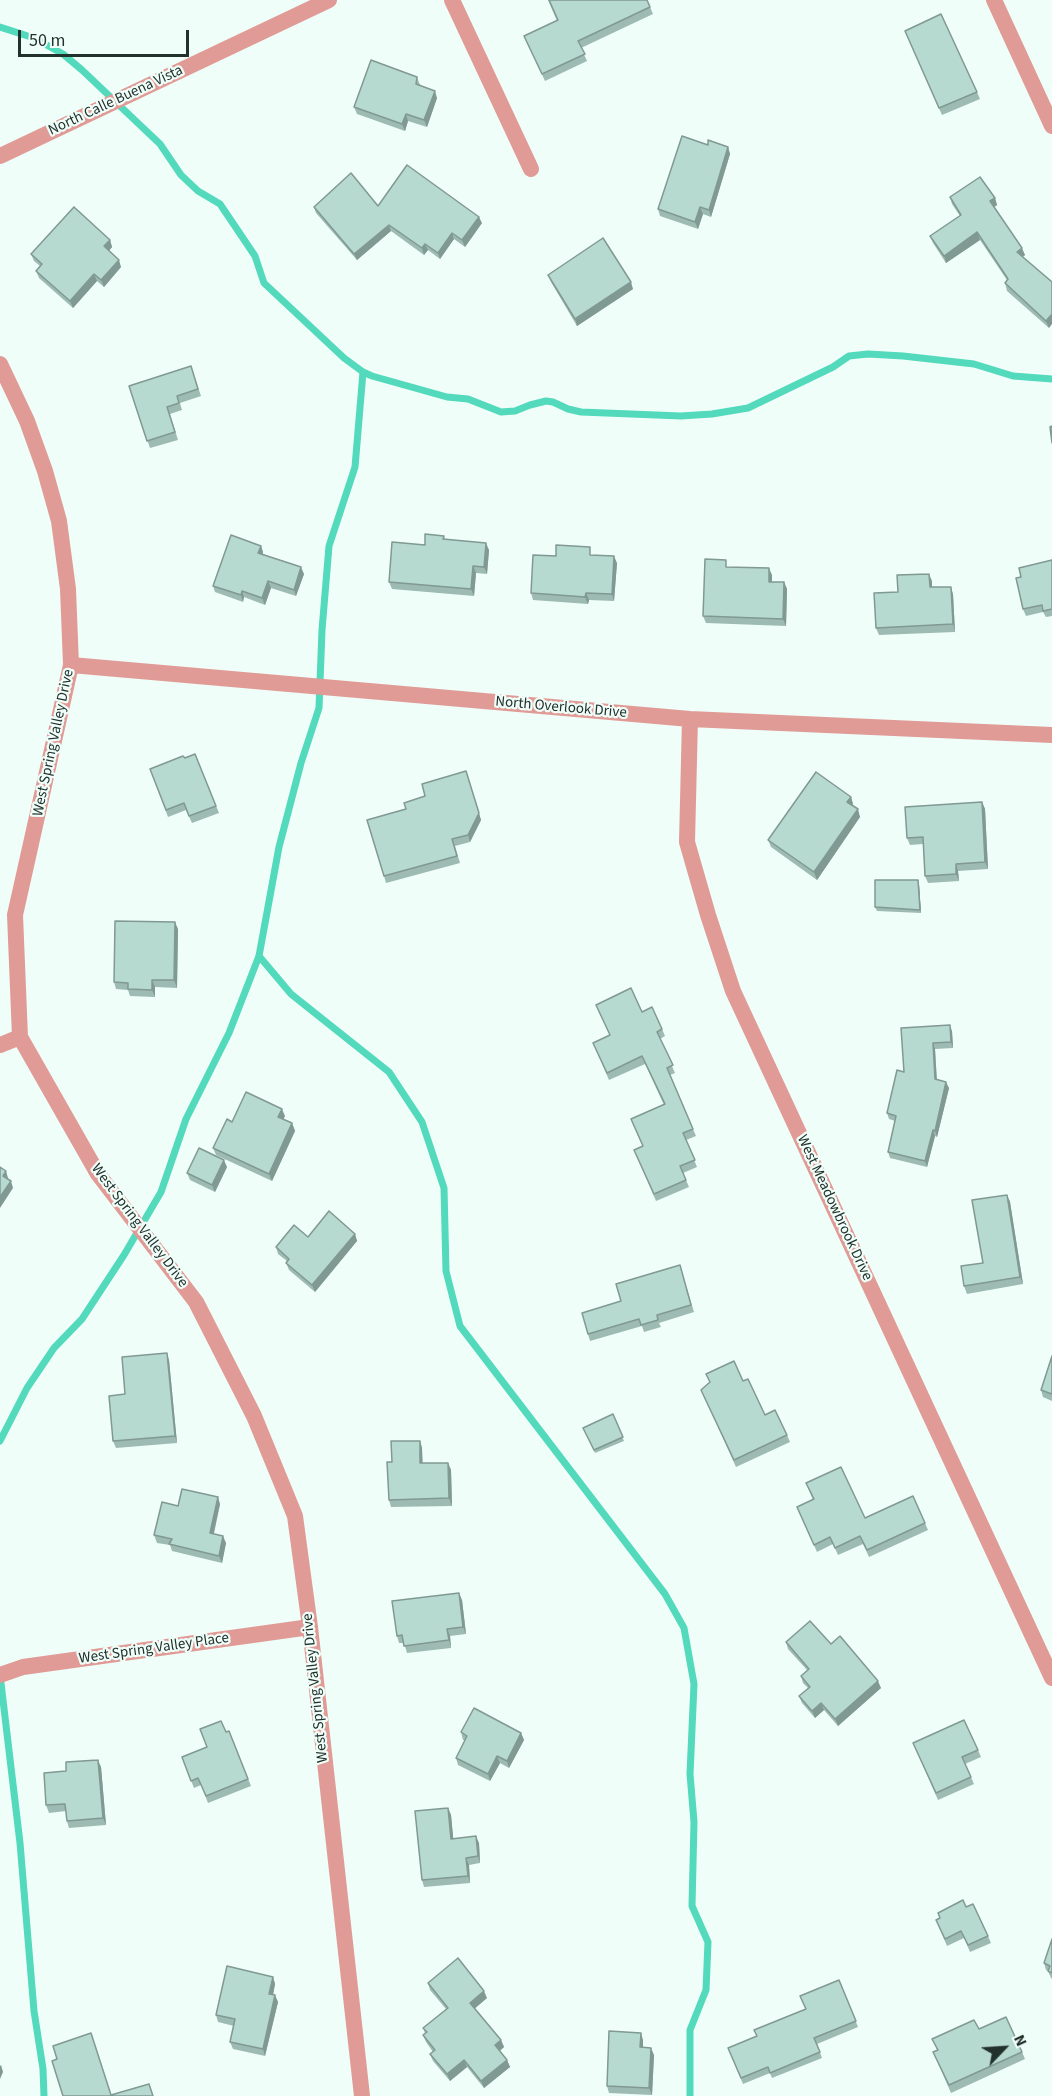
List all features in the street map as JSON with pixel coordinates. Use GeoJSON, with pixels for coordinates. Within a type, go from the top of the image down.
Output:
{"type":"FeatureCollection","features":[{"type":"Feature","properties":{"kind":"street","name":"North Calle Buena Vista"},"geometry":{"type":"LineString","coordinates":[[0,156],[329,0]]}},
{"type":"Feature","properties":{"kind":"street"},"geometry":{"type":"LineString","coordinates":[[452,0],[531,169]]}},
{"type":"Feature","properties":{"kind":"street"},"geometry":{"type":"LineString","coordinates":[[994,0],[1052,126]]}},
{"type":"Feature","properties":{"kind":"street","name":"West Spring Valley Drive"},"geometry":{"type":"LineString","coordinates":[[0,364],[27,421],[45,471],[58,521],[68,589],[71,665],[15,915],[20,1037],[98,1174],[196,1302],[254,1416],[295,1516],[310,1627],[362,2096]]}},
{"type":"Feature","properties":{"kind":"street","name":"North Overlook Drive"},"geometry":{"type":"LineString","coordinates":[[71,665],[690,719],[1052,735]]}},
{"type":"Feature","properties":{"kind":"street","name":"West Meadowbrook Drive"},"geometry":{"type":"LineString","coordinates":[[690,719],[687,842],[733,991],[1052,1678]]}},
{"type":"Feature","properties":{"kind":"street"},"geometry":{"type":"LineString","coordinates":[[0,1045],[20,1037]]}},
{"type":"Feature","properties":{"kind":"street","name":"West Spring Valley Place"},"geometry":{"type":"LineString","coordinates":[[0,1675],[23,1667],[310,1627]]}},
{"type":"Feature","properties":{"kind":"building"},"geometry":{"type":"Polygon","coordinates":[[[549,0],[647,0],[650,7],[578,41],[585,54],[542,74],[524,36],[558,20],[549,0]]]}},
{"type":"Feature","properties":{"kind":"building"},"geometry":{"type":"Polygon","coordinates":[[[941,14],[977,92],[939,108],[905,31],[941,14]]]}},
{"type":"Feature","properties":{"kind":"building"},"geometry":{"type":"Polygon","coordinates":[[[371,60],[417,77],[416,84],[435,91],[424,120],[406,114],[402,124],[354,107],[371,60]]]}},
{"type":"Feature","properties":{"kind":"building"},"geometry":{"type":"Polygon","coordinates":[[[682,136],[708,145],[708,140],[728,147],[709,210],[700,207],[695,222],[658,209],[682,136]]]}},
{"type":"Feature","properties":{"kind":"building"},"geometry":{"type":"Polygon","coordinates":[[[407,165],[479,217],[462,240],[452,233],[438,253],[425,244],[422,248],[389,225],[354,254],[314,207],[351,173],[378,206],[407,165]]]}},
{"type":"Feature","properties":{"kind":"building"},"geometry":{"type":"Polygon","coordinates":[[[980,177],[995,198],[990,201],[1022,248],[1017,252],[1052,282],[1052,314],[1046,321],[1005,283],[1008,279],[977,232],[944,256],[930,236],[961,215],[950,197],[980,177]]]}},
{"type":"Feature","properties":{"kind":"building"},"geometry":{"type":"Polygon","coordinates":[[[74,207],[110,240],[104,246],[119,260],[101,280],[94,274],[70,301],[36,271],[42,264],[31,254],[74,207]]]}},
{"type":"Feature","properties":{"kind":"building"},"geometry":{"type":"Polygon","coordinates":[[[603,238],[631,282],[575,319],[548,275],[603,238]]]}},
{"type":"Feature","properties":{"kind":"building"},"geometry":{"type":"Polygon","coordinates":[[[191,366],[198,389],[177,396],[179,403],[167,407],[175,432],[147,441],[129,386],[191,366]]]}},
{"type":"Feature","properties":{"kind":"building"},"geometry":{"type":"Polygon","coordinates":[[[425,534],[444,536],[443,539],[486,543],[484,567],[473,566],[471,589],[389,582],[392,542],[425,545],[425,534]]]}},
{"type":"Feature","properties":{"kind":"building"},"geometry":{"type":"Polygon","coordinates":[[[231,535],[261,546],[258,553],[301,567],[294,590],[268,581],[262,598],[242,591],[241,595],[213,586],[231,535]]]}},
{"type":"Feature","properties":{"kind":"building"},"geometry":{"type":"Polygon","coordinates":[[[556,545],[590,547],[590,555],[614,556],[612,594],[586,593],[585,597],[531,593],[533,555],[556,556],[556,545]]]}},
{"type":"Feature","properties":{"kind":"building"},"geometry":{"type":"Polygon","coordinates":[[[705,559],[726,560],[726,567],[769,568],[769,582],[784,582],[783,619],[703,616],[705,559]]]}},
{"type":"Feature","properties":{"kind":"building"},"geometry":{"type":"Polygon","coordinates":[[[1052,560],[1052,609],[1043,611],[1042,605],[1023,609],[1016,578],[1021,577],[1019,568],[1052,560]]]}},
{"type":"Feature","properties":{"kind":"building"},"geometry":{"type":"Polygon","coordinates":[[[929,574],[930,587],[951,587],[953,624],[876,628],[874,593],[898,592],[897,575],[929,574]]]}},
{"type":"Feature","properties":{"kind":"building"},"geometry":{"type":"Polygon","coordinates":[[[195,754],[216,806],[189,816],[184,803],[166,810],[150,769],[183,756],[185,758],[195,754]]]}},
{"type":"Feature","properties":{"kind":"building"},"geometry":{"type":"Polygon","coordinates":[[[466,771],[479,813],[468,835],[452,839],[457,856],[384,876],[367,820],[406,809],[404,803],[425,796],[422,784],[466,771]]]}},
{"type":"Feature","properties":{"kind":"building"},"geometry":{"type":"Polygon","coordinates":[[[816,772],[851,797],[847,802],[858,809],[814,872],[768,840],[816,772]]]}},
{"type":"Feature","properties":{"kind":"building"},"geometry":{"type":"Polygon","coordinates":[[[982,802],[985,862],[956,864],[956,874],[925,876],[923,837],[907,838],[905,807],[982,802]]]}},
{"type":"Feature","properties":{"kind":"building"},"geometry":{"type":"Polygon","coordinates":[[[875,880],[918,880],[920,910],[875,907],[875,880]]]}},
{"type":"Feature","properties":{"kind":"building"},"geometry":{"type":"Polygon","coordinates":[[[115,921],[175,922],[174,980],[152,980],[152,990],[128,989],[128,983],[114,982],[115,921]]]}},
{"type":"Feature","properties":{"kind":"building"},"geometry":{"type":"Polygon","coordinates":[[[631,988],[642,1012],[652,1007],[662,1029],[657,1032],[673,1065],[667,1068],[693,1129],[683,1133],[695,1160],[680,1166],[686,1180],[654,1194],[634,1150],[643,1146],[631,1119],[665,1104],[642,1056],[607,1073],[593,1043],[610,1035],[596,1005],[631,988]]]}},
{"type":"Feature","properties":{"kind":"building"},"geometry":{"type":"Polygon","coordinates":[[[950,1025],[951,1042],[933,1043],[935,1079],[946,1082],[935,1131],[933,1130],[925,1161],[888,1152],[896,1116],[887,1113],[897,1070],[904,1072],[901,1028],[950,1025]]]}},
{"type":"Feature","properties":{"kind":"building"},"geometry":{"type":"Polygon","coordinates":[[[246,1092],[282,1109],[278,1117],[292,1123],[269,1174],[213,1148],[227,1119],[232,1122],[246,1092]]]}},
{"type":"Feature","properties":{"kind":"building"},"geometry":{"type":"Polygon","coordinates":[[[199,1148],[224,1160],[212,1185],[187,1173],[199,1148]]]}},
{"type":"Feature","properties":{"kind":"building"},"geometry":{"type":"Polygon","coordinates":[[[0,1167],[6,1171],[3,1176],[11,1181],[0,1197],[0,1167]]]}},
{"type":"Feature","properties":{"kind":"building"},"geometry":{"type":"Polygon","coordinates":[[[1007,1195],[1020,1277],[964,1286],[961,1266],[983,1263],[972,1200],[1007,1195]]]}},
{"type":"Feature","properties":{"kind":"building"},"geometry":{"type":"Polygon","coordinates":[[[329,1211],[355,1234],[312,1285],[286,1263],[289,1259],[276,1247],[294,1225],[308,1237],[329,1211]]]}},
{"type":"Feature","properties":{"kind":"building"},"geometry":{"type":"Polygon","coordinates":[[[680,1265],[691,1305],[657,1315],[658,1320],[641,1325],[639,1319],[588,1334],[582,1313],[621,1301],[616,1284],[680,1265]]]}},
{"type":"Feature","properties":{"kind":"building"},"geometry":{"type":"Polygon","coordinates":[[[167,1353],[175,1436],[113,1441],[109,1396],[125,1394],[122,1357],[167,1353]]]}},
{"type":"Feature","properties":{"kind":"building"},"geometry":{"type":"Polygon","coordinates":[[[1052,1356],[1052,1394],[1041,1390],[1052,1356]]]}},
{"type":"Feature","properties":{"kind":"building"},"geometry":{"type":"Polygon","coordinates":[[[734,1361],[743,1381],[748,1379],[765,1415],[775,1410],[787,1435],[734,1460],[701,1390],[710,1382],[706,1374],[734,1361]]]}},
{"type":"Feature","properties":{"kind":"building"},"geometry":{"type":"Polygon","coordinates":[[[613,1414],[623,1437],[594,1450],[583,1428],[613,1414]]]}},
{"type":"Feature","properties":{"kind":"building"},"geometry":{"type":"Polygon","coordinates":[[[391,1441],[420,1441],[420,1463],[448,1463],[449,1498],[389,1500],[387,1462],[392,1462],[391,1441]]]}},
{"type":"Feature","properties":{"kind":"building"},"geometry":{"type":"Polygon","coordinates":[[[841,1467],[865,1518],[913,1496],[925,1523],[867,1550],[860,1536],[835,1548],[830,1537],[814,1545],[797,1507],[814,1499],[806,1483],[841,1467]]]}},
{"type":"Feature","properties":{"kind":"building"},"geometry":{"type":"Polygon","coordinates":[[[182,1489],[218,1497],[210,1533],[223,1536],[219,1556],[169,1544],[172,1539],[154,1535],[162,1502],[178,1506],[182,1489]]]}},
{"type":"Feature","properties":{"kind":"building"},"geometry":{"type":"Polygon","coordinates":[[[459,1593],[463,1627],[447,1629],[449,1640],[404,1646],[402,1635],[397,1636],[392,1601],[459,1593]]]}},
{"type":"Feature","properties":{"kind":"building"},"geometry":{"type":"Polygon","coordinates":[[[810,1621],[831,1644],[840,1636],[878,1681],[835,1719],[821,1703],[812,1711],[799,1696],[810,1687],[801,1676],[809,1669],[786,1642],[810,1621]]]}},
{"type":"Feature","properties":{"kind":"building"},"geometry":{"type":"Polygon","coordinates":[[[474,1708],[521,1733],[507,1761],[497,1756],[488,1774],[456,1758],[467,1736],[461,1732],[474,1708]]]}},
{"type":"Feature","properties":{"kind":"building"},"geometry":{"type":"Polygon","coordinates":[[[964,1720],[978,1750],[962,1757],[971,1777],[936,1793],[913,1743],[964,1720]]]}},
{"type":"Feature","properties":{"kind":"building"},"geometry":{"type":"Polygon","coordinates":[[[221,1721],[226,1732],[229,1731],[248,1779],[206,1796],[198,1778],[191,1781],[182,1757],[207,1747],[200,1729],[221,1721]]]}},
{"type":"Feature","properties":{"kind":"building"},"geometry":{"type":"Polygon","coordinates":[[[98,1760],[103,1818],[67,1821],[65,1804],[46,1805],[44,1773],[66,1771],[66,1762],[98,1760]]]}},
{"type":"Feature","properties":{"kind":"building"},"geometry":{"type":"Polygon","coordinates":[[[448,1808],[451,1839],[476,1836],[478,1856],[466,1858],[468,1876],[422,1880],[415,1811],[448,1808]]]}},
{"type":"Feature","properties":{"kind":"building"},"geometry":{"type":"Polygon","coordinates":[[[963,1900],[966,1907],[973,1904],[988,1936],[968,1945],[961,1931],[945,1939],[936,1920],[940,1918],[938,1913],[963,1900]]]}},
{"type":"Feature","properties":{"kind":"building"},"geometry":{"type":"Polygon","coordinates":[[[1052,1939],[1052,1973],[1048,1971],[1050,1966],[1044,1963],[1052,1939]]]}},
{"type":"Feature","properties":{"kind":"building"},"geometry":{"type":"Polygon","coordinates":[[[458,1958],[484,1991],[470,2003],[501,2040],[495,2045],[507,2060],[481,2081],[464,2060],[447,2074],[430,2054],[435,2050],[423,2035],[427,2032],[423,2028],[448,2008],[428,1983],[458,1958]]]}},
{"type":"Feature","properties":{"kind":"building"},"geometry":{"type":"Polygon","coordinates":[[[227,1966],[273,1977],[269,1994],[275,1995],[263,2049],[230,2042],[235,2019],[216,2015],[227,1966]]]}},
{"type":"Feature","properties":{"kind":"building"},"geometry":{"type":"Polygon","coordinates":[[[839,1980],[856,2021],[814,2038],[820,2052],[770,2073],[768,2067],[741,2078],[728,2048],[757,2036],[754,2030],[806,2009],[800,1996],[839,1980]]]}},
{"type":"Feature","properties":{"kind":"building"},"geometry":{"type":"Polygon","coordinates":[[[1006,2017],[1022,2052],[949,2085],[933,2052],[938,2050],[932,2039],[974,2020],[979,2029],[1006,2017]]]}},
{"type":"Feature","properties":{"kind":"building"},"geometry":{"type":"Polygon","coordinates":[[[609,2031],[641,2033],[640,2047],[651,2048],[649,2088],[607,2086],[609,2031]]]}},
{"type":"Feature","properties":{"kind":"building"},"geometry":{"type":"Polygon","coordinates":[[[91,2033],[111,2095],[149,2084],[153,2096],[63,2096],[52,2061],[57,2059],[53,2046],[91,2033]]]}},
{"type":"Feature","properties":{"kind":"waterway"},"geometry":{"type":"LineString","coordinates":[[0,27],[34,38],[63,54],[82,70],[160,144],[181,175],[198,191],[220,204],[255,256],[264,283],[344,358],[372,376],[447,397],[468,399],[501,412],[515,411],[546,401],[581,412],[681,416],[748,408],[833,367],[849,356],[868,354],[974,364],[1013,376],[1052,379]]}},
{"type":"Feature","properties":{"kind":"waterway"},"geometry":{"type":"LineString","coordinates":[[0,1441],[27,1388],[54,1348],[82,1319],[124,1255],[161,1192],[186,1119],[229,1033],[259,956],[279,847],[301,763],[319,708],[322,630],[329,546],[355,467],[363,372]]}},
{"type":"Feature","properties":{"kind":"waterway"},"geometry":{"type":"LineString","coordinates":[[259,956],[291,994],[389,1072],[422,1122],[444,1188],[446,1271],[460,1326],[665,1594],[684,1628],[694,1684],[690,1774],[694,1822],[692,1906],[708,1942],[706,1990],[690,2030],[690,2096]]}},
{"type":"Feature","properties":{"kind":"waterway"},"geometry":{"type":"LineString","coordinates":[[0,1675],[20,1843],[34,2011],[43,2069],[44,2096]]}}]}
